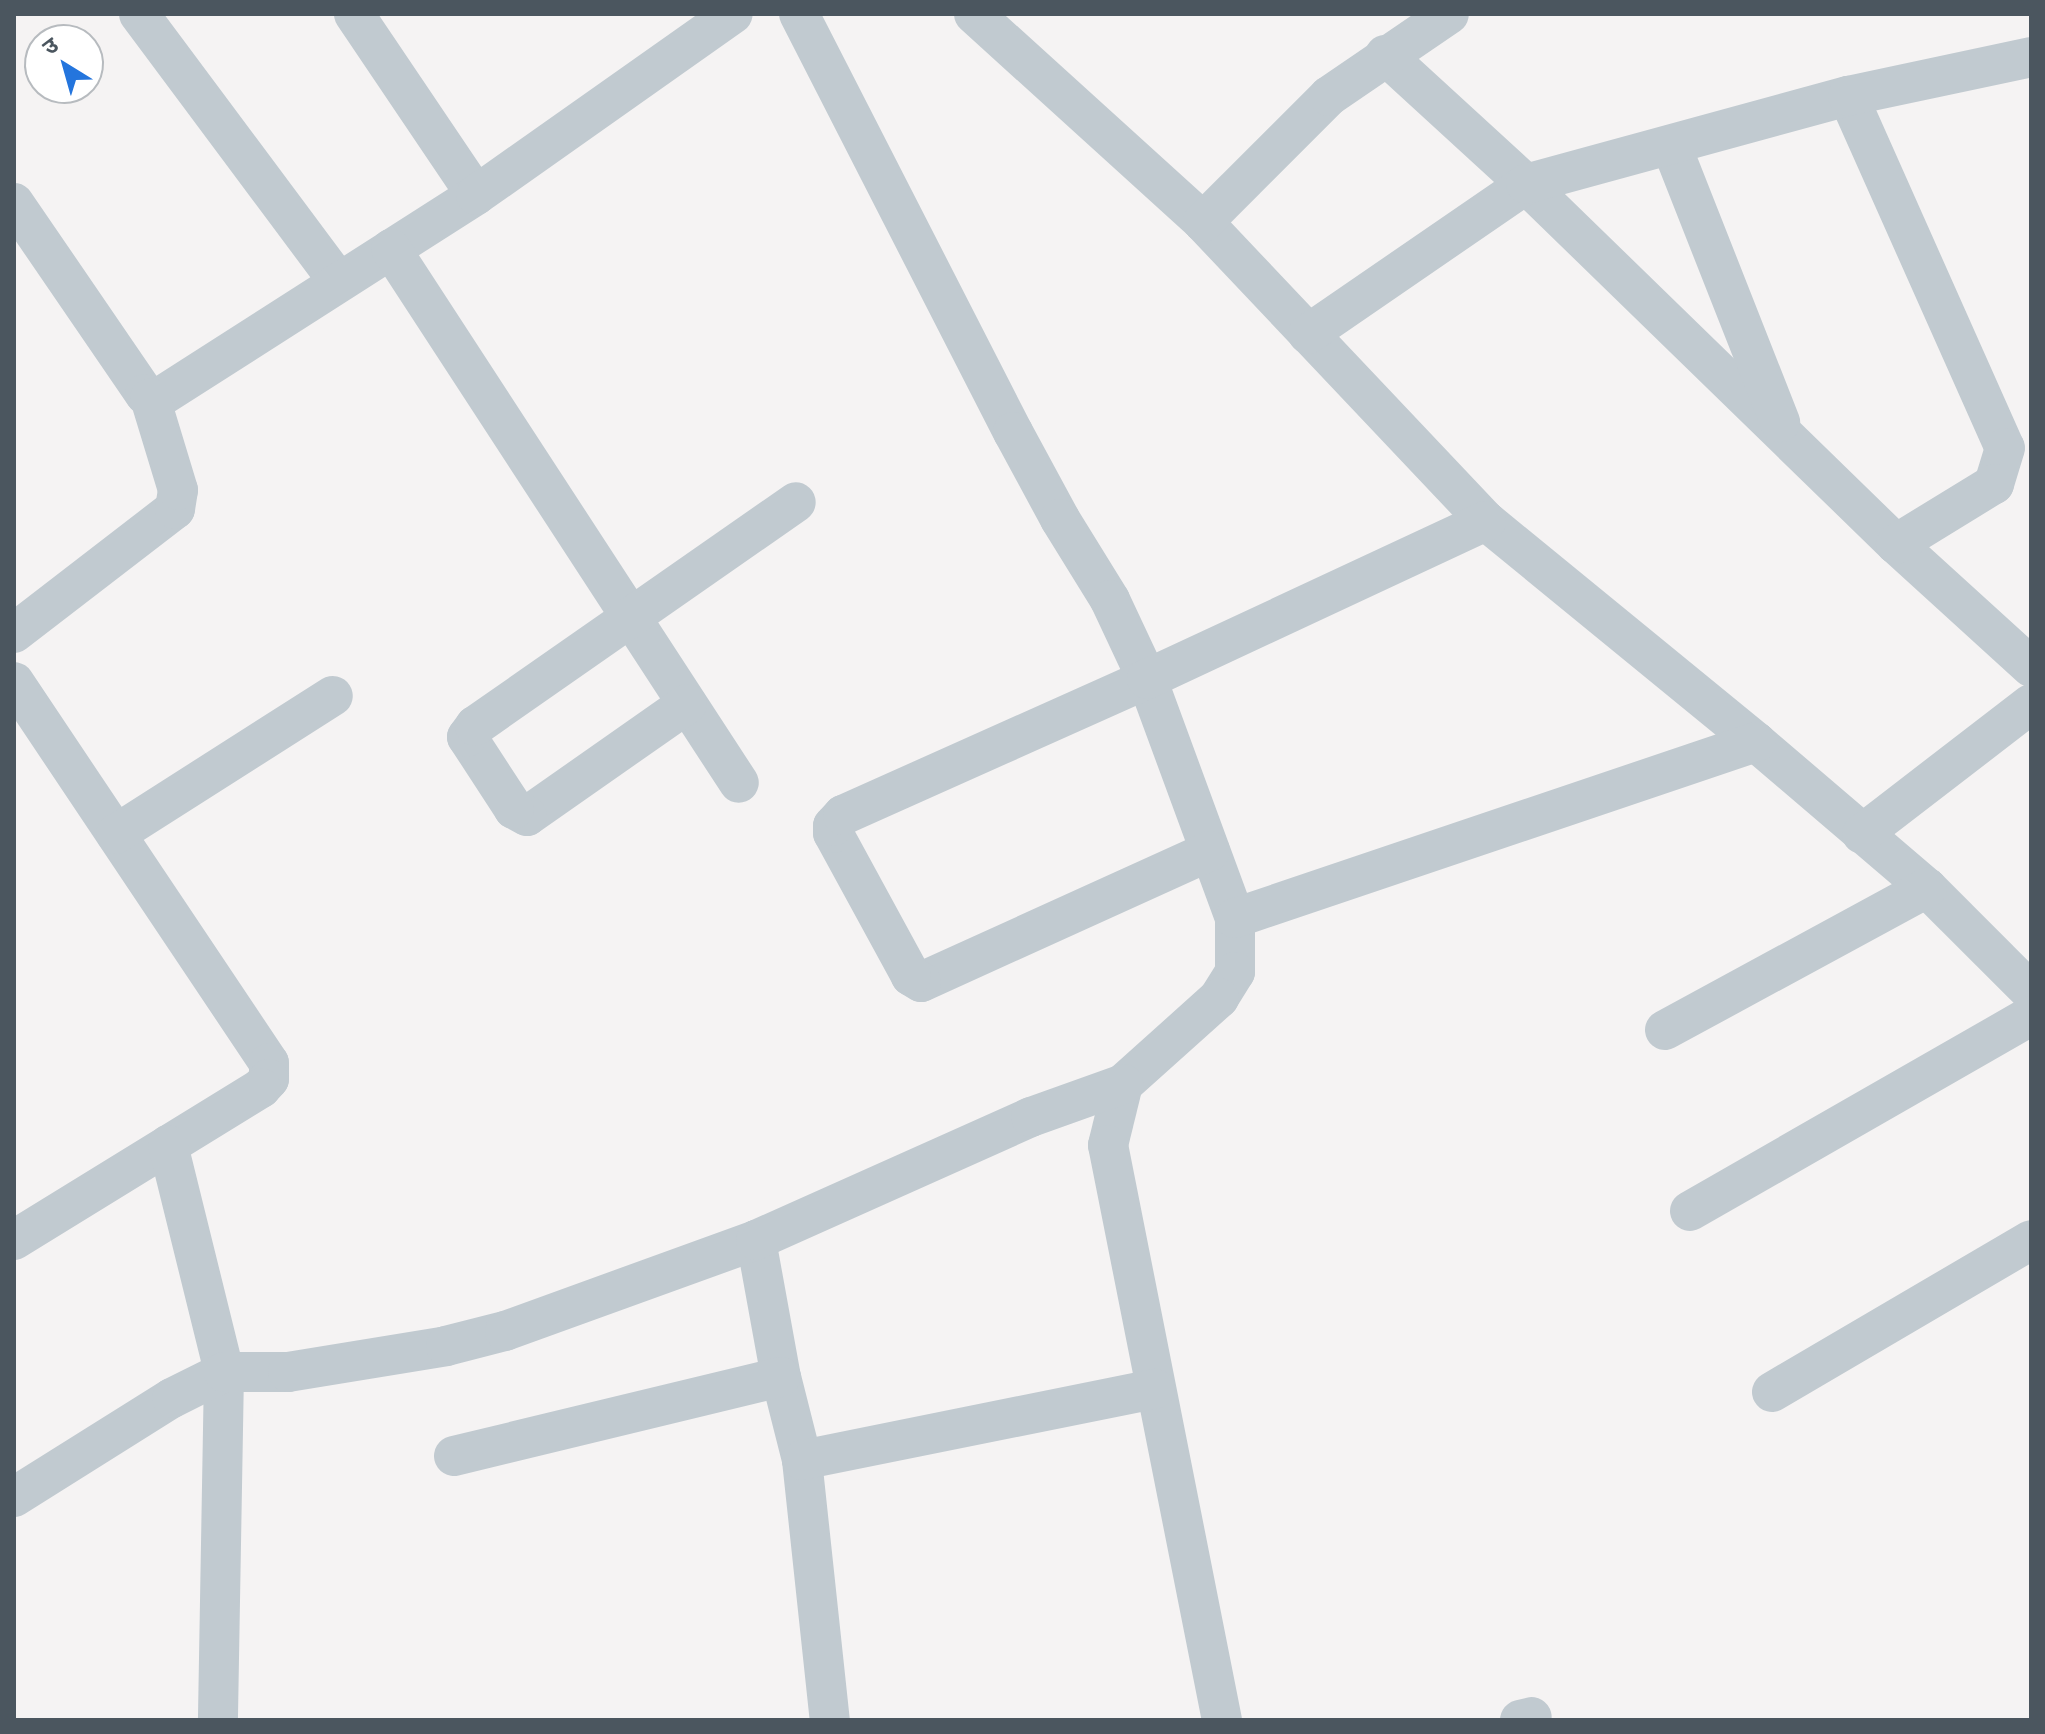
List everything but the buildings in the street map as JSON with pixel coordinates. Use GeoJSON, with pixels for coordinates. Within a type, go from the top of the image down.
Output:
{"type":"FeatureCollection","features":[{"type":"Feature","properties":{"kind":"street"},"geometry":{"type":"LineString","coordinates":[[139,14],[339,282]]}},
{"type":"Feature","properties":{"kind":"street"},"geometry":{"type":"LineString","coordinates":[[354,14],[476,195]]}},
{"type":"Feature","properties":{"kind":"street"},"geometry":{"type":"LineString","coordinates":[[150,398],[165,395],[476,195],[733,14]]}},
{"type":"Feature","properties":{"kind":"street"},"geometry":{"type":"LineString","coordinates":[[14,1497],[172,1398],[224,1372],[288,1372],[446,1346],[505,1331],[756,1240],[1031,1117],[1123,1084],[1219,998],[1235,972],[1235,918],[1147,679],[1110,600],[1060,519],[1020,444],[799,14]]}},
{"type":"Feature","properties":{"kind":"street"},"geometry":{"type":"LineString","coordinates":[[974,14],[1203,222],[1486,521],[1756,742],[1927,888],[2031,992]]}},
{"type":"Feature","properties":{"kind":"street"},"geometry":{"type":"LineString","coordinates":[[1203,222],[1329,96],[1449,14]]}},
{"type":"Feature","properties":{"kind":"street"},"geometry":{"type":"LineString","coordinates":[[1385,55],[1526,184],[1896,544],[2031,667]]}},
{"type":"Feature","properties":{"kind":"street"},"geometry":{"type":"LineString","coordinates":[[1308,334],[1526,184],[1848,96],[2031,57]]}},
{"type":"Feature","properties":{"kind":"street"},"geometry":{"type":"LineString","coordinates":[[1848,96],[2005,448],[1994,484],[1896,544]]}},
{"type":"Feature","properties":{"kind":"street"},"geometry":{"type":"LineString","coordinates":[[1671,145],[1786,437]]}},
{"type":"Feature","properties":{"kind":"street"},"geometry":{"type":"LineString","coordinates":[[14,203],[150,398],[178,490],[175,509],[14,633]]}},
{"type":"Feature","properties":{"kind":"street"},"geometry":{"type":"LineString","coordinates":[[391,249],[739,783]]}},
{"type":"Feature","properties":{"kind":"street"},"geometry":{"type":"LineString","coordinates":[[687,704],[527,816],[514,809],[467,737],[475,726],[796,502]]}},
{"type":"Feature","properties":{"kind":"street"},"geometry":{"type":"LineString","coordinates":[[1210,851],[921,982],[911,976],[833,833],[835,820],[843,815],[1147,679],[1486,521]]}},
{"type":"Feature","properties":{"kind":"street"},"geometry":{"type":"LineString","coordinates":[[14,682],[269,1063],[269,1079],[261,1088],[14,1240]]}},
{"type":"Feature","properties":{"kind":"street"},"geometry":{"type":"LineString","coordinates":[[116,834],[333,696]]}},
{"type":"Feature","properties":{"kind":"street"},"geometry":{"type":"LineString","coordinates":[[1862,834],[2031,704]]}},
{"type":"Feature","properties":{"kind":"street"},"geometry":{"type":"LineString","coordinates":[[1235,918],[1756,742]]}},
{"type":"Feature","properties":{"kind":"street"},"geometry":{"type":"LineString","coordinates":[[1665,1030],[1927,888]]}},
{"type":"Feature","properties":{"kind":"street"},"geometry":{"type":"LineString","coordinates":[[1690,1211],[2031,1016]]}},
{"type":"Feature","properties":{"kind":"street"},"geometry":{"type":"LineString","coordinates":[[1123,1084],[1108,1145],[1222,1720]]}},
{"type":"Feature","properties":{"kind":"street"},"geometry":{"type":"LineString","coordinates":[[168,1145],[224,1372],[218,1720]]}},
{"type":"Feature","properties":{"kind":"street"},"geometry":{"type":"LineString","coordinates":[[756,1240],[781,1377],[802,1460],[830,1720]]}},
{"type":"Feature","properties":{"kind":"street"},"geometry":{"type":"LineString","coordinates":[[1772,1392],[2031,1240]]}},
{"type":"Feature","properties":{"kind":"street"},"geometry":{"type":"LineString","coordinates":[[454,1456],[781,1377]]}},
{"type":"Feature","properties":{"kind":"street"},"geometry":{"type":"LineString","coordinates":[[802,1460],[1155,1389]]}}]}
